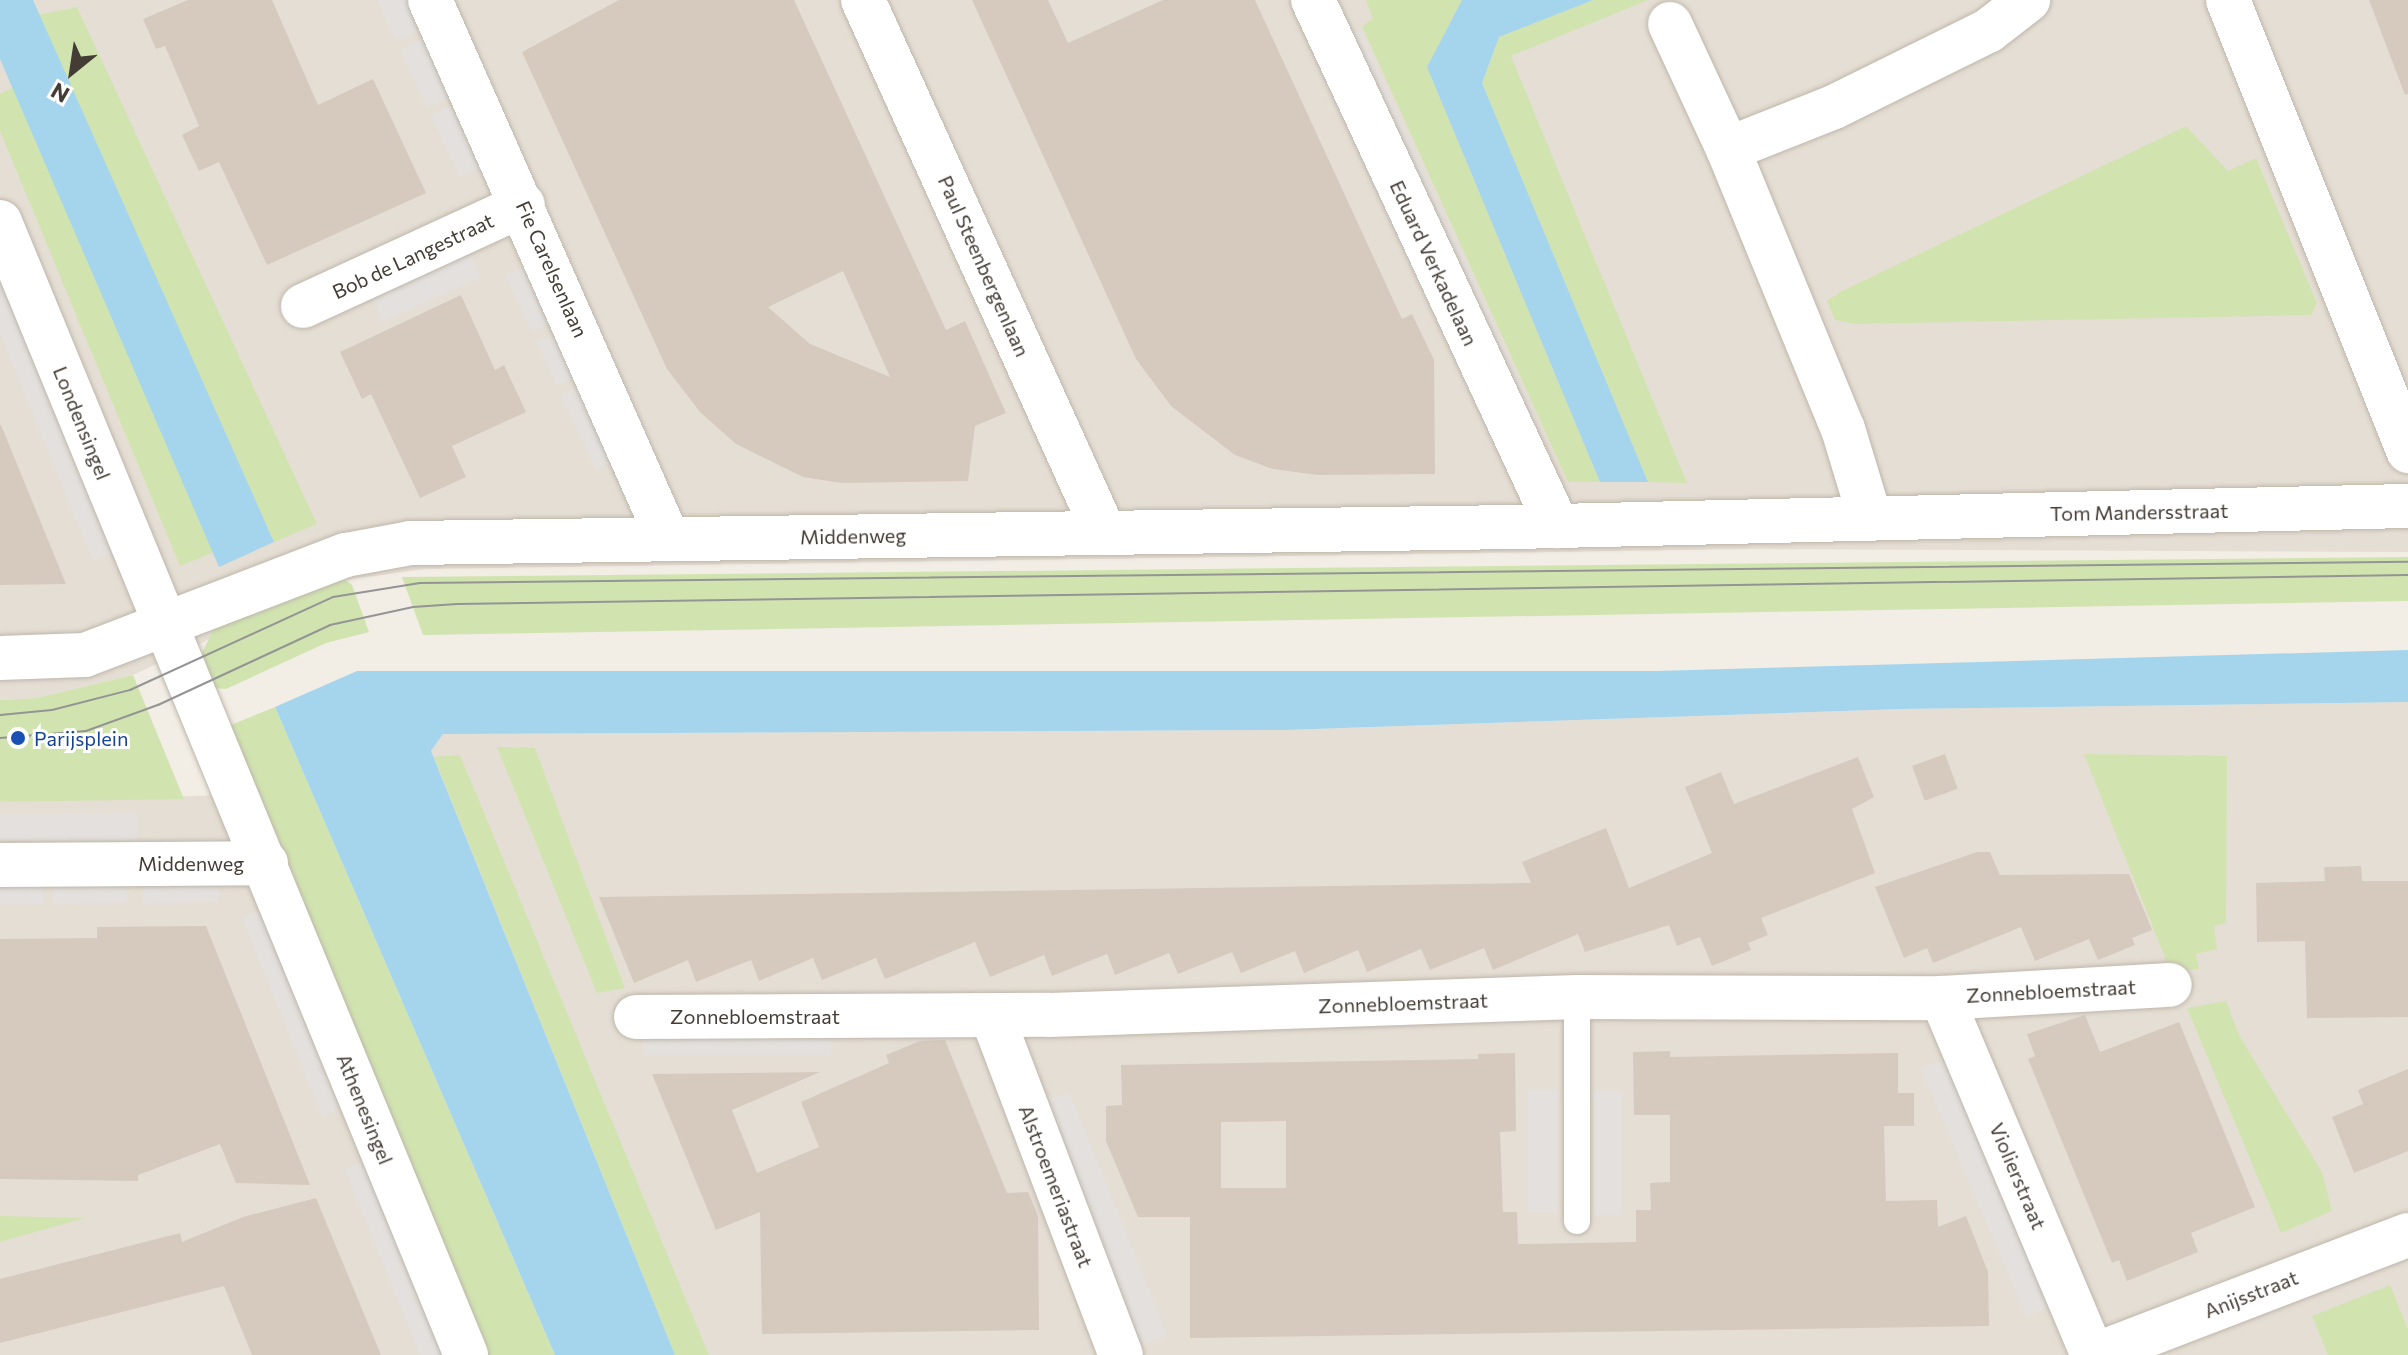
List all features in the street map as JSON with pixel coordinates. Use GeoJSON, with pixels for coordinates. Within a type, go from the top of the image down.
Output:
{"type":"FeatureCollection","features":[{"type":"Feature","properties":{"kind":"street","name":"Fie Carelsenlaan"},"geometry":{"type":"LineString","coordinates":[[430,0],[668,539]]}},
{"type":"Feature","properties":{"kind":"street","name":"Paul Steenbergenlaan"},"geometry":{"type":"LineString","coordinates":[[863,0],[1104,532]]}},
{"type":"Feature","properties":{"kind":"street","name":"Eduard Verkadelaan"},"geometry":{"type":"LineString","coordinates":[[1313,0],[1557,526]]}},
{"type":"Feature","properties":{"kind":"street"},"geometry":{"type":"LineString","coordinates":[[1728,149],[1834,107],[1988,31],[2028,0]]}},
{"type":"Feature","properties":{"kind":"street"},"geometry":{"type":"LineString","coordinates":[[2228,0],[2408,451]]}},
{"type":"Feature","properties":{"kind":"street"},"geometry":{"type":"LineString","coordinates":[[1670,24],[1728,149],[1843,429],[1870,518]]}},
{"type":"Feature","properties":{"kind":"street","name":"Bob de Langestraat"},"geometry":{"type":"LineString","coordinates":[[303,306],[523,205]]}},
{"type":"Feature","properties":{"kind":"street","name":"Londensingel"},"geometry":{"type":"LineString","coordinates":[[0,222],[164,624]]}},
{"type":"Feature","properties":{"kind":"street","name":"Tom Mandersstraat"},"geometry":{"type":"LineString","coordinates":[[1557,526],[2408,506]]}},
{"type":"Feature","properties":{"kind":"street","name":"Middenweg"},"geometry":{"type":"LineString","coordinates":[[0,658],[85,655],[382,546],[1557,526]]}},
{"type":"Feature","properties":{"kind":"street","name":"Middenweg"},"geometry":{"type":"LineString","coordinates":[[0,865],[266,863],[164,624]]}},
{"type":"Feature","properties":{"kind":"street","name":"Athenesingel"},"geometry":{"type":"LineString","coordinates":[[266,863],[466,1355]]}},
{"type":"Feature","properties":{"kind":"street","name":"Zonnebloemstraat"},"geometry":{"type":"LineString","coordinates":[[636,1017],[992,1016],[1577,997],[1942,998],[2170,985]]}},
{"type":"Feature","properties":{"kind":"street","name":"Violierstraat"},"geometry":{"type":"LineString","coordinates":[[1942,998],[2094,1355]]}},
{"type":"Feature","properties":{"kind":"street","name":"Alstroemeriastraat"},"geometry":{"type":"LineString","coordinates":[[992,1016],[1121,1355]]}},
{"type":"Feature","properties":{"kind":"street","name":"Anijsstraat"},"geometry":{"type":"LineString","coordinates":[[2094,1355],[2408,1235]]}},
{"type":"Feature","properties":{"kind":"lane"},"geometry":{"type":"LineString","coordinates":[[1577,997],[1577,1221]]}},
{"type":"Feature","properties":{"kind":"shaded area"},"geometry":{"type":"Polygon","coordinates":[[[0,0],[2408,0],[2408,552],[1749,549],[424,569],[331,582],[133,675],[37,698],[0,700],[0,0]]]}},
{"type":"Feature","properties":{"kind":"shaded area"},"geometry":{"type":"Polygon","coordinates":[[[377,0],[410,0],[487,165],[460,177],[431,115],[453,105],[449,98],[427,108],[400,49],[421,40],[418,31],[396,40],[377,0]]]}},
{"type":"Feature","properties":{"kind":"shaded area"},"geometry":{"type":"Polygon","coordinates":[[[1360,31],[1537,421],[1527,426],[1348,36],[1360,31]]]}},
{"type":"Feature","properties":{"kind":"shaded area"},"geometry":{"type":"Polygon","coordinates":[[[1320,44],[1504,439],[1493,444],[1309,49],[1320,44]]]}},
{"type":"Feature","properties":{"kind":"shaded area"},"geometry":{"type":"Polygon","coordinates":[[[469,250],[481,277],[383,321],[370,294],[469,250]]]}},
{"type":"Feature","properties":{"kind":"shaded area"},"geometry":{"type":"Polygon","coordinates":[[[0,258],[119,550],[93,561],[0,333],[0,258]]]}},
{"type":"Feature","properties":{"kind":"shaded area"},"geometry":{"type":"Polygon","coordinates":[[[532,263],[622,457],[596,469],[561,395],[582,386],[577,376],[557,386],[537,342],[556,333],[551,323],[532,332],[505,275],[532,263]]]}},
{"type":"Feature","properties":{"kind":"shaded area"},"geometry":{"type":"Polygon","coordinates":[[[2408,702],[2408,1355],[675,1355],[431,751],[443,734],[1285,730],[1901,709],[2408,702]]]}},
{"type":"Feature","properties":{"kind":"shaded area"},"geometry":{"type":"Polygon","coordinates":[[[255,794],[484,1355],[0,1355],[0,802],[255,794]]]}},
{"type":"Feature","properties":{"kind":"shaded area"},"geometry":{"type":"Polygon","coordinates":[[[0,813],[137,813],[137,840],[0,840],[0,813]]]}},
{"type":"Feature","properties":{"kind":"shaded area"},"geometry":{"type":"Polygon","coordinates":[[[218,873],[219,901],[143,904],[142,876],[218,873]]]}},
{"type":"Feature","properties":{"kind":"shaded area"},"geometry":{"type":"Polygon","coordinates":[[[127,876],[128,902],[53,905],[52,879],[127,876]]]}},
{"type":"Feature","properties":{"kind":"shaded area"},"geometry":{"type":"Polygon","coordinates":[[[0,877],[43,877],[43,904],[0,904],[0,877]]]}},
{"type":"Feature","properties":{"kind":"shaded area"},"geometry":{"type":"Polygon","coordinates":[[[266,908],[346,1106],[322,1116],[242,918],[266,908]]]}},
{"type":"Feature","properties":{"kind":"shaded area"},"geometry":{"type":"Polygon","coordinates":[[[643,1025],[831,1025],[831,1055],[643,1055],[643,1025]]]}},
{"type":"Feature","properties":{"kind":"shaded area"},"geometry":{"type":"Polygon","coordinates":[[[1947,1058],[2052,1306],[2026,1317],[1921,1069],[1947,1058]]]}},
{"type":"Feature","properties":{"kind":"shaded area"},"geometry":{"type":"Polygon","coordinates":[[[1528,1090],[1557,1090],[1557,1212],[1528,1212],[1528,1090]]]}},
{"type":"Feature","properties":{"kind":"shaded area"},"geometry":{"type":"Polygon","coordinates":[[[1593,1091],[1621,1091],[1621,1215],[1593,1215],[1593,1091]]]}},
{"type":"Feature","properties":{"kind":"shaded area"},"geometry":{"type":"Polygon","coordinates":[[[1069,1092],[1167,1335],[1143,1345],[1045,1102],[1069,1092]]]}},
{"type":"Feature","properties":{"kind":"shaded area"},"geometry":{"type":"Polygon","coordinates":[[[369,1159],[448,1355],[420,1355],[345,1169],[369,1159]]]}},
{"type":"Feature","properties":{"kind":"green space"},"geometry":{"type":"Polygon","coordinates":[[[1366,0],[1462,0],[1427,67],[1600,482],[1568,482],[1362,26],[1373,19],[1366,0]]]}},
{"type":"Feature","properties":{"kind":"green space"},"geometry":{"type":"Polygon","coordinates":[[[1593,0],[1648,0],[1511,56],[1687,483],[1648,482],[1482,83],[1499,37],[1593,0]]]}},
{"type":"Feature","properties":{"kind":"green space"},"geometry":{"type":"Polygon","coordinates":[[[77,7],[317,524],[274,542],[39,15],[77,7]]]}},
{"type":"Feature","properties":{"kind":"green space"},"geometry":{"type":"Polygon","coordinates":[[[13,88],[214,552],[180,566],[0,131],[0,94],[13,88]]]}},
{"type":"Feature","properties":{"kind":"green space"},"geometry":{"type":"Polygon","coordinates":[[[2186,126],[2228,171],[2256,158],[2317,303],[2311,315],[1856,324],[1835,320],[1827,301],[1840,292],[2186,126]]]}},
{"type":"Feature","properties":{"kind":"green space"},"geometry":{"type":"Polygon","coordinates":[[[2408,557],[2408,601],[423,635],[402,577],[2408,557]]]}},
{"type":"Feature","properties":{"kind":"green space"},"geometry":{"type":"Polygon","coordinates":[[[339,575],[352,585],[369,632],[326,643],[226,689],[215,688],[202,653],[215,626],[339,575]]]}},
{"type":"Feature","properties":{"kind":"green space"},"geometry":{"type":"Polygon","coordinates":[[[133,675],[184,799],[0,802],[0,700],[37,698],[133,675]]]}},
{"type":"Feature","properties":{"kind":"green space"},"geometry":{"type":"Polygon","coordinates":[[[275,707],[555,1355],[484,1355],[226,727],[275,707]]]}},
{"type":"Feature","properties":{"kind":"green space"},"geometry":{"type":"Polygon","coordinates":[[[497,747],[535,748],[625,988],[597,993],[497,747]]]}},
{"type":"Feature","properties":{"kind":"green space"},"geometry":{"type":"Polygon","coordinates":[[[2084,754],[2227,756],[2226,923],[2214,926],[2217,949],[2196,954],[2199,969],[2170,970],[2084,754]]]}},
{"type":"Feature","properties":{"kind":"green space"},"geometry":{"type":"Polygon","coordinates":[[[460,755],[709,1355],[675,1355],[434,757],[460,755]]]}},
{"type":"Feature","properties":{"kind":"green space"},"geometry":{"type":"Polygon","coordinates":[[[2226,1001],[2239,1035],[2322,1172],[2332,1211],[2281,1233],[2187,1008],[2226,1001]]]}},
{"type":"Feature","properties":{"kind":"green space"},"geometry":{"type":"Polygon","coordinates":[[[0,1216],[85,1218],[0,1242],[0,1216]]]}},
{"type":"Feature","properties":{"kind":"green space"},"geometry":{"type":"Polygon","coordinates":[[[2390,1285],[2408,1329],[2408,1355],[2328,1355],[2312,1316],[2390,1285]]]}},
{"type":"Feature","properties":{"kind":"water"},"geometry":{"type":"Polygon","coordinates":[[[0,0],[33,0],[274,542],[219,567],[0,59],[0,0]]]}},
{"type":"Feature","properties":{"kind":"water"},"geometry":{"type":"Polygon","coordinates":[[[1462,0],[1593,0],[1499,37],[1482,83],[1648,482],[1600,482],[1427,67],[1462,0]]]}},
{"type":"Feature","properties":{"kind":"water"},"geometry":{"type":"Polygon","coordinates":[[[2408,650],[2408,702],[1901,709],[1285,730],[443,734],[431,751],[675,1355],[555,1355],[275,707],[357,671],[1656,671],[2408,650]]]}},
{"type":"Feature","properties":{"kind":"building"},"geometry":{"type":"Polygon","coordinates":[[[188,0],[272,0],[318,105],[373,79],[426,193],[267,265],[219,162],[199,171],[182,135],[199,126],[165,46],[156,49],[143,19],[188,0]]]}},
{"type":"Feature","properties":{"kind":"building"},"geometry":{"type":"Polygon","coordinates":[[[619,0],[794,0],[946,330],[965,321],[1006,413],[975,426],[968,481],[841,483],[803,477],[736,444],[700,412],[667,369],[522,52],[619,0]],[[843,271],[768,307],[810,344],[890,377],[843,271]]]}},
{"type":"Feature","properties":{"kind":"building"},"geometry":{"type":"Polygon","coordinates":[[[972,0],[1048,0],[1068,43],[1163,0],[1255,0],[1402,319],[1412,314],[1434,360],[1435,474],[1318,475],[1273,469],[1235,455],[1171,406],[1136,359],[972,0]]]}},
{"type":"Feature","properties":{"kind":"building"},"geometry":{"type":"Polygon","coordinates":[[[2369,0],[2408,0],[2408,94],[2405,95],[2369,0]]]}},
{"type":"Feature","properties":{"kind":"building"},"geometry":{"type":"Polygon","coordinates":[[[461,295],[495,370],[504,365],[526,412],[452,446],[466,477],[420,498],[371,394],[362,399],[340,352],[461,295]]]}},
{"type":"Feature","properties":{"kind":"building"},"geometry":{"type":"Polygon","coordinates":[[[1,425],[66,584],[0,585],[1,425]]]}},
{"type":"Feature","properties":{"kind":"building"},"geometry":{"type":"Polygon","coordinates":[[[1945,754],[1958,789],[1925,801],[1912,766],[1945,754]]]}},
{"type":"Feature","properties":{"kind":"building"},"geometry":{"type":"Polygon","coordinates":[[[1858,757],[1874,797],[1852,809],[1875,873],[1761,918],[1768,935],[1748,943],[1751,950],[1712,966],[1700,937],[1677,946],[1669,925],[1585,952],[1578,934],[1493,970],[1484,948],[1430,970],[1421,949],[1367,972],[1358,950],[1304,973],[1295,951],[1241,973],[1232,952],[1178,974],[1169,953],[1115,975],[1107,954],[1052,976],[1044,955],[990,977],[975,942],[885,979],[876,958],[822,980],[813,958],[759,981],[751,960],[696,982],[688,960],[634,983],[599,897],[1531,883],[1522,862],[1606,828],[1629,888],[1712,853],[1685,787],[1721,772],[1734,804],[1858,757]]]}},
{"type":"Feature","properties":{"kind":"building"},"geometry":{"type":"Polygon","coordinates":[[[1977,852],[1990,852],[2000,875],[2129,874],[2152,930],[2132,938],[2135,945],[2098,960],[2089,939],[2035,961],[2021,927],[1933,963],[1927,948],[1904,958],[1875,887],[1977,852]]]}},
{"type":"Feature","properties":{"kind":"building"},"geometry":{"type":"Polygon","coordinates":[[[2361,866],[2362,881],[2408,881],[2408,1017],[2307,1018],[2305,941],[2257,942],[2256,883],[2325,881],[2324,867],[2361,866]]]}},
{"type":"Feature","properties":{"kind":"building"},"geometry":{"type":"Polygon","coordinates":[[[206,926],[310,1185],[236,1183],[220,1144],[138,1175],[138,1181],[0,1179],[0,939],[97,938],[97,927],[206,926]]]}},
{"type":"Feature","properties":{"kind":"building"},"geometry":{"type":"Polygon","coordinates":[[[2085,1015],[2100,1052],[2179,1022],[2255,1207],[2191,1233],[2198,1252],[2127,1281],[2119,1260],[2112,1263],[2028,1059],[2035,1056],[2027,1034],[2085,1015]]]}},
{"type":"Feature","properties":{"kind":"building"},"geometry":{"type":"Polygon","coordinates":[[[945,1040],[1007,1193],[1028,1192],[1038,1216],[1039,1330],[762,1334],[760,1212],[716,1230],[652,1074],[820,1072],[732,1110],[757,1173],[819,1147],[801,1102],[889,1063],[886,1055],[920,1041],[945,1040]]]}},
{"type":"Feature","properties":{"kind":"building"},"geometry":{"type":"Polygon","coordinates":[[[1670,1051],[1670,1057],[1898,1053],[1898,1093],[1914,1093],[1914,1126],[1884,1126],[1886,1201],[1937,1200],[1938,1227],[1966,1216],[1988,1272],[1989,1326],[1190,1338],[1190,1217],[1138,1217],[1106,1141],[1106,1106],[1122,1105],[1121,1065],[1478,1059],[1478,1054],[1515,1053],[1516,1131],[1500,1132],[1503,1212],[1517,1212],[1518,1244],[1636,1242],[1636,1210],[1651,1210],[1650,1183],[1670,1182],[1670,1115],[1634,1115],[1633,1052],[1670,1051]],[[1286,1121],[1221,1122],[1221,1188],[1286,1188],[1286,1121]]]}},
{"type":"Feature","properties":{"kind":"building"},"geometry":{"type":"Polygon","coordinates":[[[2408,1069],[2408,1151],[2354,1173],[2332,1117],[2363,1104],[2358,1090],[2408,1069]]]}},
{"type":"Feature","properties":{"kind":"building"},"geometry":{"type":"Polygon","coordinates":[[[316,1198],[381,1355],[252,1355],[224,1286],[0,1343],[0,1279],[180,1233],[182,1242],[243,1217],[316,1198]]]}},
{"type":"Feature","properties":{"kind":"tram line"},"geometry":{"type":"LineString","coordinates":[[0,715],[52,710],[130,690],[333,597],[420,583],[2408,562]]}},
{"type":"Feature","properties":{"kind":"tram line"},"geometry":{"type":"LineString","coordinates":[[0,738],[86,731],[158,705],[330,625],[413,607],[457,604],[2408,575]]}},
{"type":"Feature","properties":{"kind":"place","name":"Parijsplein"},"geometry":{"type":"Point","coordinates":[18,738]}}]}
